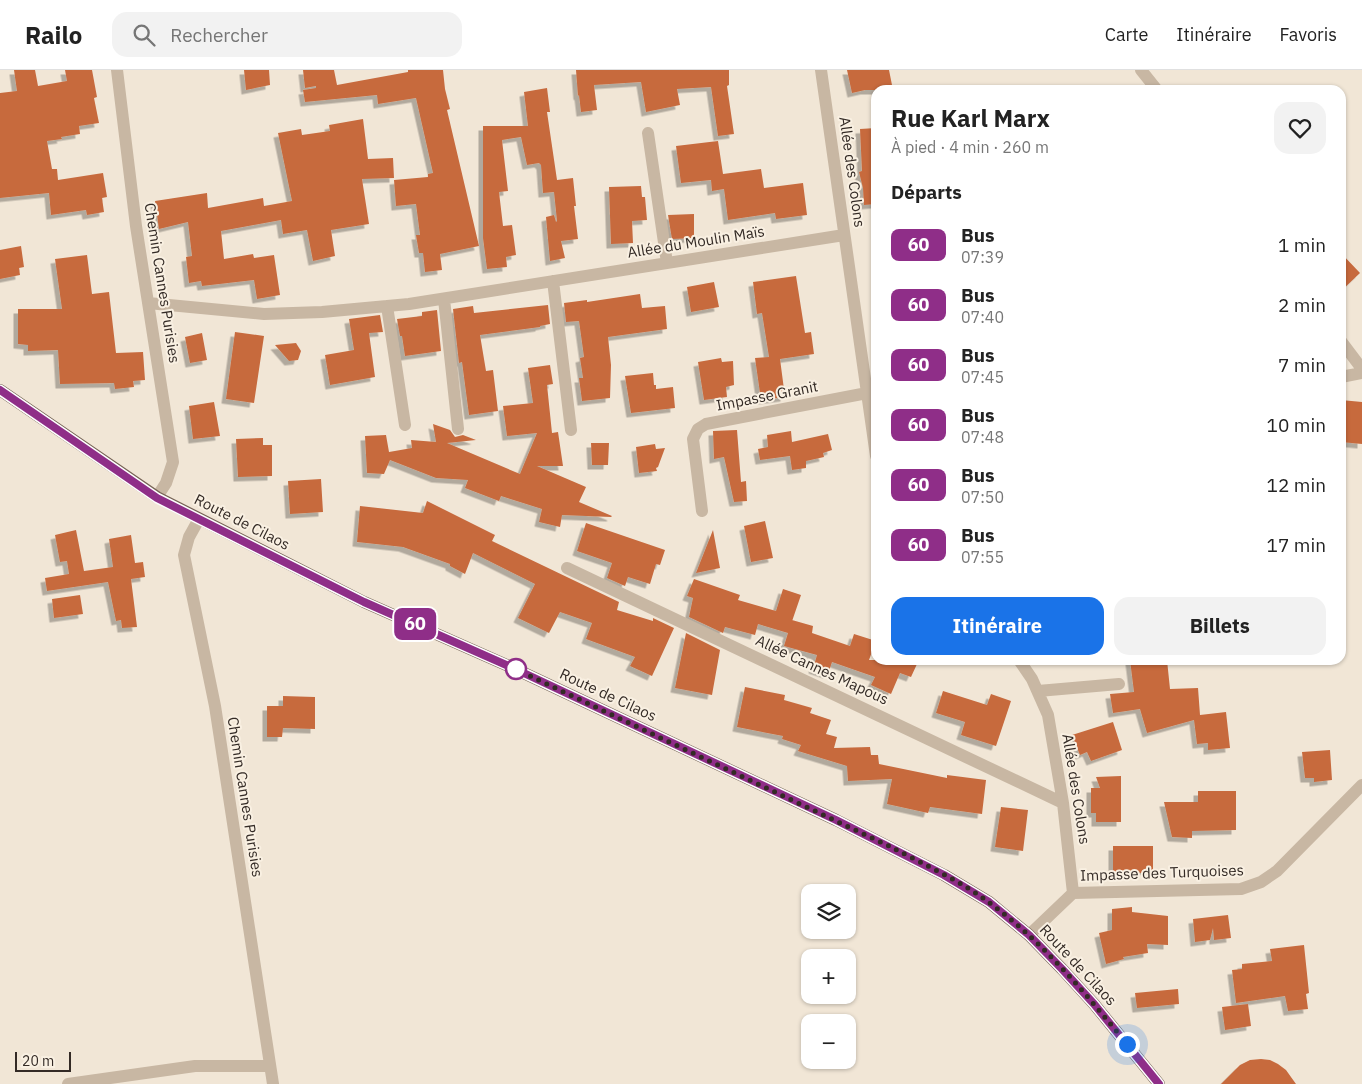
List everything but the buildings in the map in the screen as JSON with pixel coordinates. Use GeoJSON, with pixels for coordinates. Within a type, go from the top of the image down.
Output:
{"type":"FeatureCollection","features":[{"type":"Feature","properties":{"kind":"main road","name":"Route de Cilaos"},"geometry":{"type":"LineString","coordinates":[[0,390],[157,498],[364,602],[511,667],[891,847],[944,875],[989,902],[1029,935],[1094,1004],[1159,1084]]}},
{"type":"Feature","properties":{"kind":"street","name":"Chemin Cannes Purisies"},"geometry":{"type":"LineString","coordinates":[[116,70],[136,226],[173,462],[166,483],[157,498]]}},
{"type":"Feature","properties":{"kind":"street","name":"Allée des Colons"},"geometry":{"type":"LineString","coordinates":[[821,70],[871,421]]}},
{"type":"Feature","properties":{"kind":"street"},"geometry":{"type":"LineString","coordinates":[[1141,70],[1153,85]]}},
{"type":"Feature","properties":{"kind":"street"},"geometry":{"type":"LineString","coordinates":[[648,133],[668,263]]}},
{"type":"Feature","properties":{"kind":"street","name":"Allée du Moulin Maïs"},"geometry":{"type":"LineString","coordinates":[[148,303],[264,314],[322,312],[388,306],[444,299],[844,235]]}},
{"type":"Feature","properties":{"kind":"street"},"geometry":{"type":"LineString","coordinates":[[553,281],[571,430]]}},
{"type":"Feature","properties":{"kind":"street"},"geometry":{"type":"LineString","coordinates":[[444,299],[458,429]]}},
{"type":"Feature","properties":{"kind":"street"},"geometry":{"type":"LineString","coordinates":[[388,306],[405,425]]}},
{"type":"Feature","properties":{"kind":"street"},"geometry":{"type":"LineString","coordinates":[[1346,348],[1362,369]]}},
{"type":"Feature","properties":{"kind":"street"},"geometry":{"type":"LineString","coordinates":[[1346,376],[1362,373]]}},
{"type":"Feature","properties":{"kind":"street","name":"Impasse Granit"},"geometry":{"type":"LineString","coordinates":[[702,511],[693,439],[698,429],[706,424],[867,393]]}},
{"type":"Feature","properties":{"kind":"street","name":"Chemin Cannes Purisies"},"geometry":{"type":"LineString","coordinates":[[200,519],[189,537],[184,555],[215,706],[273,1084]]}},
{"type":"Feature","properties":{"kind":"street","name":"Allée Cannes Mapous"},"geometry":{"type":"LineString","coordinates":[[567,568],[1063,803]]}},
{"type":"Feature","properties":{"kind":"street","name":"Allée des Colons"},"geometry":{"type":"LineString","coordinates":[[1022,665],[1038,691],[1048,715],[1063,803],[1073,893]]}},
{"type":"Feature","properties":{"kind":"street"},"geometry":{"type":"LineString","coordinates":[[1038,691],[1119,684]]}},
{"type":"Feature","properties":{"kind":"street","name":"Impasse des Turquoises"},"geometry":{"type":"LineString","coordinates":[[1073,893],[1241,889],[1261,882],[1277,871],[1362,785]]}},
{"type":"Feature","properties":{"kind":"street"},"geometry":{"type":"LineString","coordinates":[[1029,935],[1073,893]]}},
{"type":"Feature","properties":{"kind":"street"},"geometry":{"type":"LineString","coordinates":[[68,1084],[195,1066],[270,1066]]}},
{"type":"Feature","properties":{"kind":"bus line","name":"60"},"geometry":{"type":"LineString","coordinates":[[0,390],[157,498],[364,602],[511,667],[836,820],[944,875],[989,902],[1029,935],[1094,1004],[1159,1084]]}},
{"type":"Feature","properties":{"kind":"route"},"geometry":{"type":"LineString","coordinates":[[516,669],[511,667],[891,847],[944,875],[989,902],[1029,935],[1094,1004],[1127,1044]]}}]}
